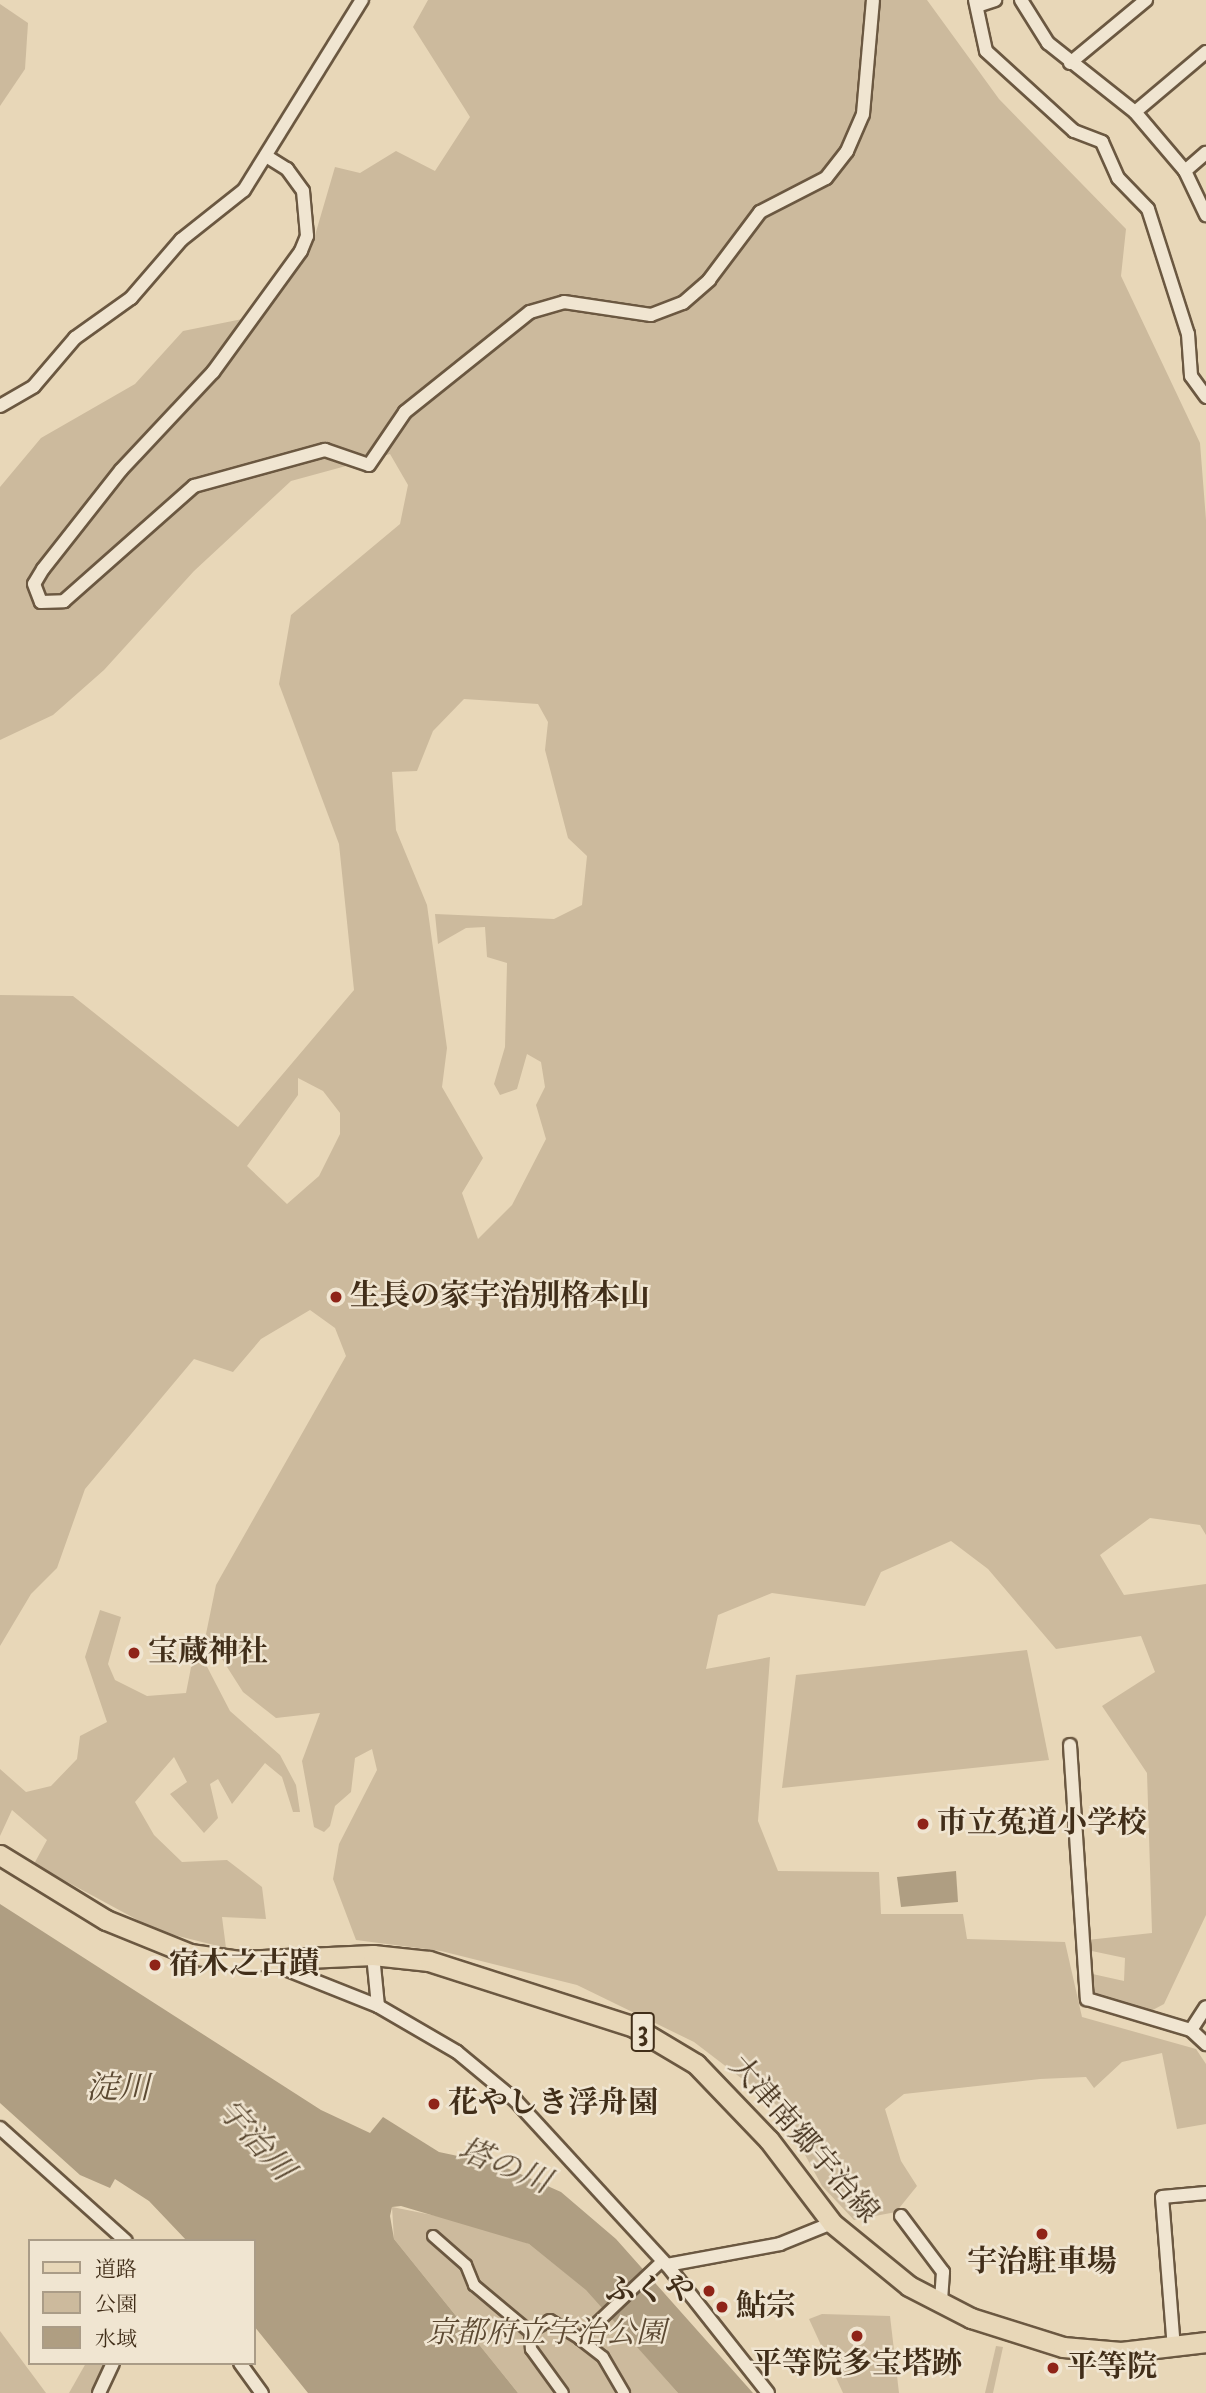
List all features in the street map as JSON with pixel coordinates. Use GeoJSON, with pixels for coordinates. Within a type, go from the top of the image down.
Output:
{"type":"FeatureCollection","features":[{"type":"Feature","properties":{"kind":"main road","name":"大津南郷宇治線"},"geometry":{"type":"LineString","coordinates":[[0,1856],[143,1937],[190,1954],[263,1960],[373,1955],[429,1961],[510,1982],[634,2027],[696,2064],[737,2104],[832,2223],[881,2266],[941,2302],[1063,2347],[1174,2349],[1206,2342]]}},
{"type":"Feature","properties":{"kind":"street"},"geometry":{"type":"LineString","coordinates":[[0,406],[34,386],[75,338],[131,298],[181,240],[219,216],[266,156],[362,0]]}},
{"type":"Feature","properties":{"kind":"street"},"geometry":{"type":"LineString","coordinates":[[266,156],[303,191],[307,236],[301,251],[213,372],[121,470],[43,569],[34,584],[41,602],[64,601],[194,486],[325,450],[369,465],[405,412],[530,312],[564,302],[651,315],[683,303],[709,280],[760,212],[826,178],[847,151],[863,114],[873,0]]}},
{"type":"Feature","properties":{"kind":"street"},"geometry":{"type":"LineString","coordinates":[[995,0],[977,3],[986,51],[1074,131],[1102,142],[1118,178],[1148,209],[1188,334],[1191,376],[1206,397]]}},
{"type":"Feature","properties":{"kind":"street"},"geometry":{"type":"LineString","coordinates":[[1070,63],[1146,0]]}},
{"type":"Feature","properties":{"kind":"street"},"geometry":{"type":"LineString","coordinates":[[1022,1],[1070,63],[1135,112],[1185,171],[1206,215]]}},
{"type":"Feature","properties":{"kind":"street"},"geometry":{"type":"LineString","coordinates":[[1135,112],[1206,52]]}},
{"type":"Feature","properties":{"kind":"street"},"geometry":{"type":"LineString","coordinates":[[1185,171],[1206,153]]}},
{"type":"Feature","properties":{"kind":"street"},"geometry":{"type":"LineString","coordinates":[[1070,1745],[1087,1999],[1191,2030],[1206,2044]]}},
{"type":"Feature","properties":{"kind":"street"},"geometry":{"type":"LineString","coordinates":[[373,1955],[377,2006]]}},
{"type":"Feature","properties":{"kind":"street"},"geometry":{"type":"LineString","coordinates":[[263,1960],[377,2006],[457,2052],[506,2093],[664,2263],[768,2393]]}},
{"type":"Feature","properties":{"kind":"street"},"geometry":{"type":"LineString","coordinates":[[1191,2030],[1206,2007]]}},
{"type":"Feature","properties":{"kind":"street"},"geometry":{"type":"LineString","coordinates":[[0,2129],[116,2228],[125,2239]]}},
{"type":"Feature","properties":{"kind":"street"},"geometry":{"type":"LineString","coordinates":[[1174,2349],[1162,2197],[1206,2193]]}},
{"type":"Feature","properties":{"kind":"street"},"geometry":{"type":"LineString","coordinates":[[901,2216],[943,2272],[941,2302]]}},
{"type":"Feature","properties":{"kind":"street"},"geometry":{"type":"LineString","coordinates":[[585,2335],[651,2271],[664,2263],[756,2250],[832,2223]]}},
{"type":"Feature","properties":{"kind":"street"},"geometry":{"type":"LineString","coordinates":[[433,2236],[466,2265],[474,2285],[530,2332],[531,2349],[563,2393]]}},
{"type":"Feature","properties":{"kind":"street"},"geometry":{"type":"LineString","coordinates":[[530,2332],[550,2320],[585,2335],[603,2357],[624,2393]]}},
{"type":"Feature","properties":{"kind":"street"},"geometry":{"type":"LineString","coordinates":[[241,2365],[262,2393]]}},
{"type":"Feature","properties":{"kind":"street"},"geometry":{"type":"LineString","coordinates":[[99,2393],[113,2366]]}},
{"type":"Feature","properties":{"kind":"green space"},"geometry":{"type":"Polygon","coordinates":[[[428,0],[927,0],[999,99],[1126,229],[1121,276],[1200,443],[1206,520],[1206,1535],[1200,1525],[1150,1518],[1100,1555],[1124,1595],[1206,1584],[1206,1915],[1164,2004],[1149,2012],[1094,1994],[1088,1973],[1124,1981],[1125,1958],[1087,1950],[1087,1940],[1152,1933],[1147,1773],[1102,1706],[1155,1672],[1141,1636],[1056,1649],[988,1569],[951,1541],[881,1572],[865,1606],[772,1593],[718,1615],[706,1669],[770,1657],[758,1821],[778,1871],[879,1872],[881,1914],[963,1914],[967,1939],[1065,1942],[1082,2017],[1196,2049],[1206,2064],[1206,2124],[1177,2129],[1162,2053],[1122,2062],[1094,2088],[1086,2077],[1040,2079],[904,2094],[885,2109],[901,2161],[917,2186],[896,2212],[854,2220],[822,2186],[779,2107],[694,2042],[577,1985],[441,1951],[356,1940],[333,1879],[339,1844],[377,1770],[372,1749],[355,1758],[351,1792],[335,1806],[330,1826],[324,1832],[314,1827],[302,1761],[320,1713],[276,1718],[243,1692],[206,1634],[216,1585],[346,1356],[335,1328],[310,1310],[261,1339],[233,1372],[194,1359],[85,1489],[57,1568],[31,1594],[0,1646],[0,995],[73,996],[238,1127],[354,990],[339,844],[279,684],[291,615],[400,524],[408,485],[390,454],[291,481],[194,571],[104,670],[53,715],[0,740],[0,487],[41,438],[135,384],[183,331],[262,315],[311,249],[335,167],[360,173],[396,151],[435,171],[470,117],[413,27],[428,0]],[[464,699],[433,731],[417,771],[392,772],[396,830],[427,905],[447,1048],[442,1087],[483,1158],[462,1193],[478,1239],[512,1205],[546,1139],[536,1105],[545,1087],[541,1062],[527,1054],[517,1089],[500,1095],[494,1084],[505,1047],[507,963],[487,957],[485,927],[466,928],[438,944],[435,914],[554,919],[582,905],[587,856],[568,838],[545,750],[548,722],[538,704],[464,699]],[[298,1078],[298,1095],[247,1166],[287,1204],[319,1176],[340,1134],[340,1113],[323,1091],[298,1078]]]}},
{"type":"Feature","properties":{"kind":"green space"},"geometry":{"type":"Polygon","coordinates":[[[0,4],[28,23],[25,69],[0,106],[0,4]]]}},
{"type":"Feature","properties":{"kind":"green space"},"geometry":{"type":"Polygon","coordinates":[[[100,1610],[121,1617],[108,1664],[115,1680],[147,1696],[186,1693],[193,1657],[202,1657],[230,1711],[280,1755],[296,1785],[300,1812],[293,1812],[282,1777],[265,1763],[232,1804],[218,1779],[210,1784],[218,1818],[204,1833],[170,1794],[187,1782],[174,1757],[135,1802],[154,1835],[182,1862],[227,1860],[262,1887],[266,1919],[222,1917],[226,1948],[158,1931],[34,1864],[47,1840],[12,1810],[0,1836],[0,1769],[26,1792],[51,1786],[77,1759],[80,1736],[107,1722],[85,1657],[100,1610]]]}},
{"type":"Feature","properties":{"kind":"green space"},"geometry":{"type":"Polygon","coordinates":[[[1027,1650],[1049,1760],[782,1788],[796,1675],[1027,1650]]]}},
{"type":"Feature","properties":{"kind":"green space","name":"京都府立宇治公園"},"geometry":{"type":"Polygon","coordinates":[[[392,2207],[482,2225],[529,2244],[587,2290],[678,2393],[518,2393],[394,2239],[392,2207]]]}},
{"type":"Feature","properties":{"kind":"green space"},"geometry":{"type":"Polygon","coordinates":[[[822,2314],[890,2316],[899,2393],[843,2393],[809,2319],[822,2314]]]}},
{"type":"Feature","properties":{"kind":"green space"},"geometry":{"type":"Polygon","coordinates":[[[0,2331],[46,2393],[0,2393],[0,2331]]]}},
{"type":"Feature","properties":{"kind":"green space"},"geometry":{"type":"Polygon","coordinates":[[[996,2346],[1003,2347],[993,2393],[985,2393],[996,2346]]]}},
{"type":"Feature","properties":{"kind":"green space"},"geometry":{"type":"Polygon","coordinates":[[[85,2365],[108,2365],[94,2393],[69,2393],[85,2365]]]}},
{"type":"Feature","properties":{"kind":"water"},"geometry":{"type":"Polygon","coordinates":[[[956,1871],[958,1902],[901,1907],[897,1877],[956,1871]]]}},
{"type":"Feature","properties":{"kind":"water","name":"淀川"},"geometry":{"type":"Polygon","coordinates":[[[0,1904],[321,2110],[370,2133],[383,2117],[439,2152],[500,2165],[561,2192],[616,2239],[753,2393],[678,2393],[586,2290],[529,2244],[401,2206],[392,2207],[390,2216],[394,2239],[518,2393],[308,2393],[256,2328],[256,2239],[185,2239],[149,2201],[115,2179],[110,2188],[80,2175],[0,2103],[0,1904]]]}},
{"type":"Feature","properties":{"kind":"place","name":"生長の家宇治別格本山"},"geometry":{"type":"Point","coordinates":[336,1297]}},
{"type":"Feature","properties":{"kind":"place","name":"宝蔵神社"},"geometry":{"type":"Point","coordinates":[134,1653]}},
{"type":"Feature","properties":{"kind":"place","name":"市立菟道小学校"},"geometry":{"type":"Point","coordinates":[923,1824]}},
{"type":"Feature","properties":{"kind":"place","name":"宿木之古蹟"},"geometry":{"type":"Point","coordinates":[155,1965]}},
{"type":"Feature","properties":{"kind":"place","name":"花やしき浮舟園"},"geometry":{"type":"Point","coordinates":[434,2104]}},
{"type":"Feature","properties":{"kind":"place","name":"宇治駐車場"},"geometry":{"type":"Point","coordinates":[1042,2234]}},
{"type":"Feature","properties":{"kind":"place","name":"ふくや"},"geometry":{"type":"Point","coordinates":[709,2291]}},
{"type":"Feature","properties":{"kind":"place","name":"鮎宗"},"geometry":{"type":"Point","coordinates":[722,2307]}},
{"type":"Feature","properties":{"kind":"place","name":"平等院多宝塔跡"},"geometry":{"type":"Point","coordinates":[857,2336]}},
{"type":"Feature","properties":{"kind":"place","name":"平等院"},"geometry":{"type":"Point","coordinates":[1053,2368]}},
{"type":"Feature","properties":{"kind":"water label","name":"宇治川"},"geometry":{"type":"Point","coordinates":[255,2141]}},
{"type":"Feature","properties":{"kind":"water label","name":"塔の川"},"geometry":{"type":"Point","coordinates":[504,2167]}}]}
